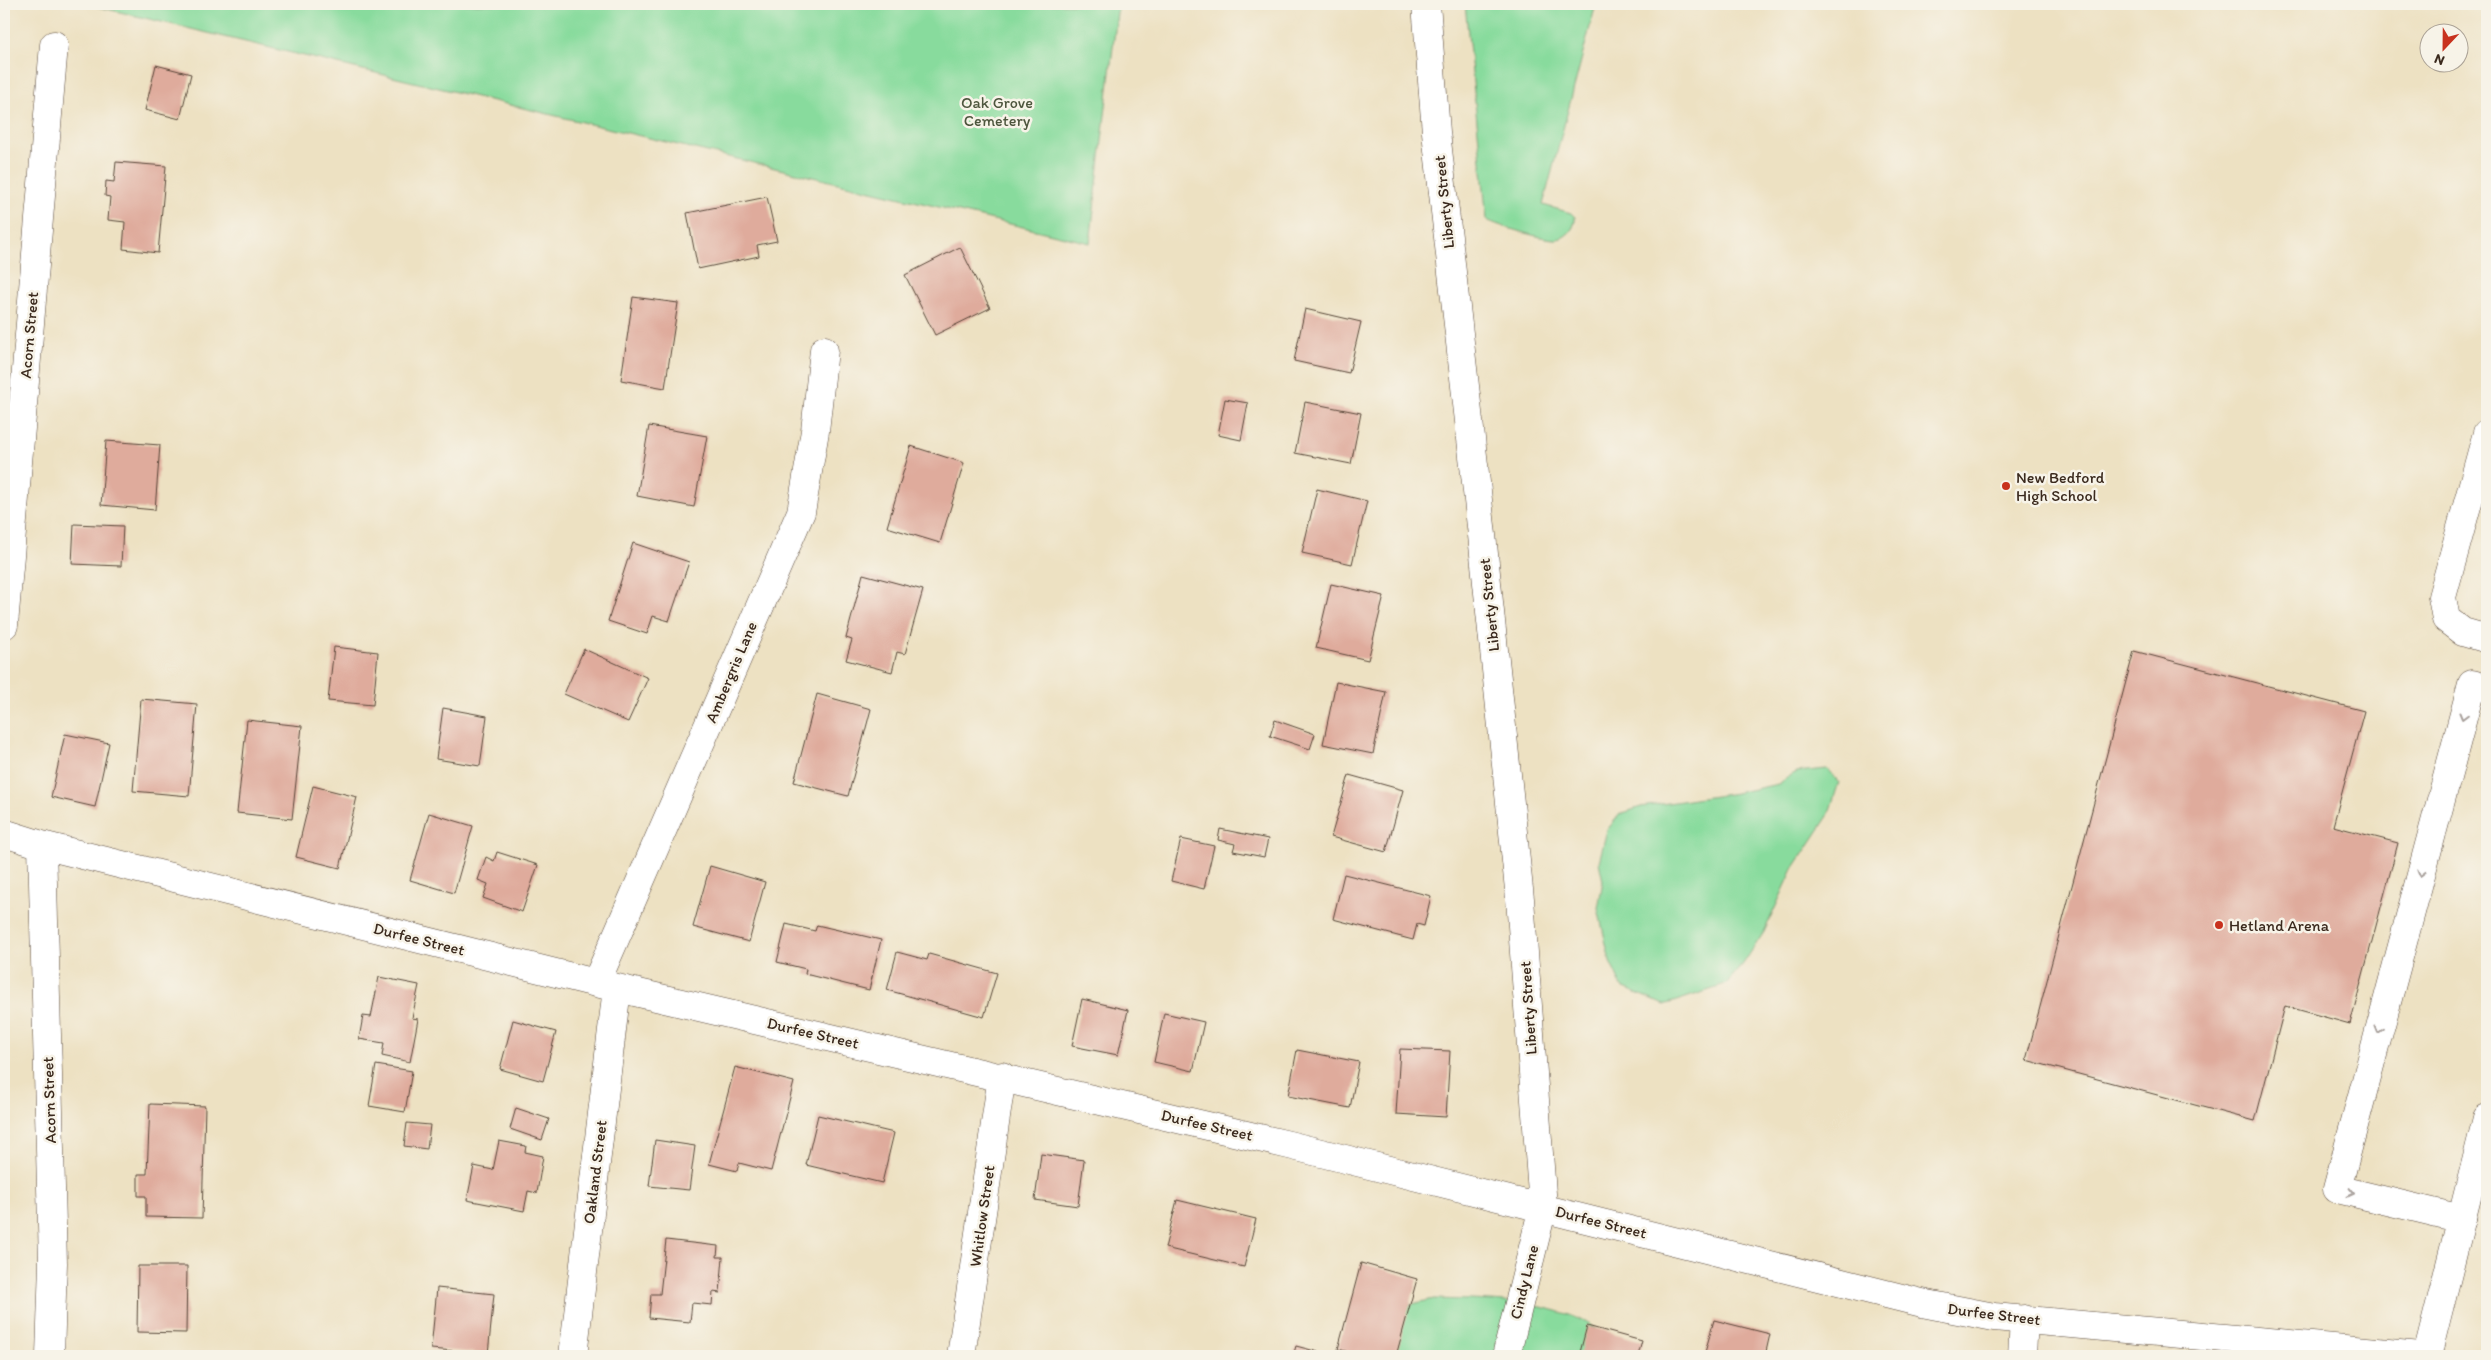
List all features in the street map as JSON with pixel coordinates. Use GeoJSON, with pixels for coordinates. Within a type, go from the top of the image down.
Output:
{"type":"FeatureCollection","features":[{"type":"Feature","properties":{"kind":"street","name":"Liberty Street"},"geometry":{"type":"LineString","coordinates":[[1426,4],[1436,132],[1483,545],[1520,899],[1542,1207]]}},
{"type":"Feature","properties":{"kind":"street","name":"Acorn Street"},"geometry":{"type":"LineString","coordinates":[[4,625],[54,45]]}},
{"type":"Feature","properties":{"kind":"street","name":"Ambergris Lane"},"geometry":{"type":"LineString","coordinates":[[606,986],[800,512],[815,431],[824,350]]}},
{"type":"Feature","properties":{"kind":"street"},"geometry":{"type":"LineString","coordinates":[[2487,432],[2442,597],[2446,619],[2463,632],[2487,639]]}},
{"type":"Feature","properties":{"kind":"street"},"geometry":{"type":"LineString","coordinates":[[2462,1219],[2337,1189],[2472,684],[2487,688]]}},
{"type":"Feature","properties":{"kind":"street","name":"Durfee Street"},"geometry":{"type":"LineString","coordinates":[[4,832],[42,845],[606,986],[1002,1076],[1542,1207],[1922,1303],[1994,1317],[2421,1356]]}},
{"type":"Feature","properties":{"kind":"street","name":"Acorn Street"},"geometry":{"type":"LineString","coordinates":[[42,845],[53,1263],[50,1356]]}},
{"type":"Feature","properties":{"kind":"street","name":"Oakland Street"},"geometry":{"type":"LineString","coordinates":[[573,1356],[606,986]]}},
{"type":"Feature","properties":{"kind":"street","name":"Whitlow Street"},"geometry":{"type":"LineString","coordinates":[[961,1356],[1002,1076]]}},
{"type":"Feature","properties":{"kind":"street"},"geometry":{"type":"LineString","coordinates":[[2427,1356],[2487,1118]]}},
{"type":"Feature","properties":{"kind":"street","name":"Cindy Lane"},"geometry":{"type":"LineString","coordinates":[[1506,1356],[1542,1207]]}},
{"type":"Feature","properties":{"kind":"street"},"geometry":{"type":"LineString","coordinates":[[2022,1356],[2024,1319]]}},
{"type":"Feature","properties":{"kind":"green space","name":"Oak Grove Cemetery"},"geometry":{"type":"Polygon","coordinates":[[[86,4],[1118,4],[1090,243],[86,4]]]}},
{"type":"Feature","properties":{"kind":"green space"},"geometry":{"type":"Polygon","coordinates":[[[1465,4],[1596,4],[1543,205],[1571,213],[1575,217],[1572,228],[1561,238],[1551,239],[1532,235],[1487,220],[1465,4]]]}},
{"type":"Feature","properties":{"kind":"green space"},"geometry":{"type":"Polygon","coordinates":[[[1827,769],[1839,782],[1828,816],[1793,869],[1764,932],[1743,964],[1725,985],[1664,1005],[1622,987],[1610,962],[1598,908],[1603,881],[1599,862],[1607,830],[1620,814],[1641,807],[1736,793],[1778,784],[1796,772],[1827,769]]]}},
{"type":"Feature","properties":{"kind":"green space"},"geometry":{"type":"Polygon","coordinates":[[[1434,1299],[1538,1306],[1564,1313],[1587,1323],[1606,1337],[1620,1356],[1372,1356],[1381,1320],[1412,1304],[1434,1299]]]}},
{"type":"Feature","properties":{"kind":"building"},"geometry":{"type":"Polygon","coordinates":[[[156,65],[191,74],[180,119],[145,110],[156,65]]]}},
{"type":"Feature","properties":{"kind":"building"},"geometry":{"type":"Polygon","coordinates":[[[116,162],[166,166],[158,253],[123,249],[125,222],[108,220],[110,197],[105,196],[106,181],[114,182],[116,162]]]}},
{"type":"Feature","properties":{"kind":"building"},"geometry":{"type":"Polygon","coordinates":[[[767,197],[777,241],[757,245],[759,256],[698,269],[687,213],[767,197]]]}},
{"type":"Feature","properties":{"kind":"building"},"geometry":{"type":"Polygon","coordinates":[[[960,247],[990,308],[935,335],[905,275],[960,247]]]}},
{"type":"Feature","properties":{"kind":"building"},"geometry":{"type":"Polygon","coordinates":[[[633,297],[678,303],[665,388],[621,380],[633,297]]]}},
{"type":"Feature","properties":{"kind":"building"},"geometry":{"type":"Polygon","coordinates":[[[1305,309],[1361,322],[1349,373],[1294,361],[1305,309]]]}},
{"type":"Feature","properties":{"kind":"building"},"geometry":{"type":"Polygon","coordinates":[[[1225,399],[1248,403],[1241,440],[1218,435],[1225,399]]]}},
{"type":"Feature","properties":{"kind":"building"},"geometry":{"type":"Polygon","coordinates":[[[1305,402],[1361,413],[1351,464],[1295,453],[1305,402]]]}},
{"type":"Feature","properties":{"kind":"building"},"geometry":{"type":"Polygon","coordinates":[[[649,426],[707,436],[694,507],[637,496],[649,426]]]}},
{"type":"Feature","properties":{"kind":"building"},"geometry":{"type":"Polygon","coordinates":[[[106,441],[160,445],[155,510],[101,505],[106,441]]]}},
{"type":"Feature","properties":{"kind":"building"},"geometry":{"type":"Polygon","coordinates":[[[911,446],[964,463],[940,543],[887,527],[911,446]]]}},
{"type":"Feature","properties":{"kind":"building"},"geometry":{"type":"Polygon","coordinates":[[[1317,489],[1367,501],[1352,564],[1302,553],[1317,489]]]}},
{"type":"Feature","properties":{"kind":"building"},"geometry":{"type":"Polygon","coordinates":[[[74,524],[123,526],[121,566],[72,564],[74,524]]]}},
{"type":"Feature","properties":{"kind":"building"},"geometry":{"type":"Polygon","coordinates":[[[633,543],[689,562],[669,621],[653,616],[647,634],[608,621],[633,543]]]}},
{"type":"Feature","properties":{"kind":"building"},"geometry":{"type":"Polygon","coordinates":[[[863,574],[923,590],[905,654],[897,652],[892,672],[846,660],[852,640],[846,638],[863,574]]]}},
{"type":"Feature","properties":{"kind":"building"},"geometry":{"type":"Polygon","coordinates":[[[1331,584],[1384,596],[1368,660],[1316,648],[1331,584]]]}},
{"type":"Feature","properties":{"kind":"building"},"geometry":{"type":"Polygon","coordinates":[[[334,647],[378,652],[373,705],[328,701],[334,647]]]}},
{"type":"Feature","properties":{"kind":"building"},"geometry":{"type":"Polygon","coordinates":[[[584,649],[648,678],[628,722],[564,694],[584,649]]]}},
{"type":"Feature","properties":{"kind":"building","name":"Hetland Arena"},"geometry":{"type":"Polygon","coordinates":[[[2134,651],[2364,711],[2333,826],[2398,843],[2350,1024],[2285,1006],[2255,1121],[2026,1060],[2134,651]]]}},
{"type":"Feature","properties":{"kind":"building"},"geometry":{"type":"Polygon","coordinates":[[[1336,682],[1386,692],[1373,754],[1323,744],[1336,682]]]}},
{"type":"Feature","properties":{"kind":"building"},"geometry":{"type":"Polygon","coordinates":[[[817,694],[871,709],[848,796],[794,782],[817,694]]]}},
{"type":"Feature","properties":{"kind":"building"},"geometry":{"type":"Polygon","coordinates":[[[141,699],[197,704],[189,796],[133,791],[141,699]]]}},
{"type":"Feature","properties":{"kind":"building"},"geometry":{"type":"Polygon","coordinates":[[[443,708],[487,716],[480,766],[436,759],[443,708]]]}},
{"type":"Feature","properties":{"kind":"building"},"geometry":{"type":"Polygon","coordinates":[[[247,720],[302,726],[292,819],[237,813],[247,720]]]}},
{"type":"Feature","properties":{"kind":"building"},"geometry":{"type":"Polygon","coordinates":[[[1275,720],[1315,734],[1310,749],[1270,736],[1275,720]]]}},
{"type":"Feature","properties":{"kind":"building"},"geometry":{"type":"Polygon","coordinates":[[[65,734],[109,743],[95,807],[51,797],[65,734]]]}},
{"type":"Feature","properties":{"kind":"building"},"geometry":{"type":"Polygon","coordinates":[[[1349,775],[1403,790],[1386,852],[1331,837],[1349,775]]]}},
{"type":"Feature","properties":{"kind":"building"},"geometry":{"type":"Polygon","coordinates":[[[313,786],[357,797],[340,868],[296,857],[313,786]]]}},
{"type":"Feature","properties":{"kind":"building"},"geometry":{"type":"Polygon","coordinates":[[[429,813],[473,826],[454,893],[410,880],[429,813]]]}},
{"type":"Feature","properties":{"kind":"building"},"geometry":{"type":"Polygon","coordinates":[[[1220,829],[1268,839],[1264,857],[1233,851],[1235,844],[1218,840],[1220,829]]]}},
{"type":"Feature","properties":{"kind":"building"},"geometry":{"type":"Polygon","coordinates":[[[1181,839],[1214,846],[1204,889],[1171,881],[1181,839]]]}},
{"type":"Feature","properties":{"kind":"building"},"geometry":{"type":"Polygon","coordinates":[[[497,852],[538,865],[522,912],[483,898],[488,884],[478,880],[486,857],[494,861],[497,852]]]}},
{"type":"Feature","properties":{"kind":"building"},"geometry":{"type":"Polygon","coordinates":[[[710,866],[765,882],[749,942],[693,927],[710,866]]]}},
{"type":"Feature","properties":{"kind":"building"},"geometry":{"type":"Polygon","coordinates":[[[1344,874],[1431,896],[1424,926],[1417,924],[1413,940],[1333,919],[1344,874]]]}},
{"type":"Feature","properties":{"kind":"building"},"geometry":{"type":"Polygon","coordinates":[[[786,924],[815,931],[817,925],[881,940],[869,990],[805,974],[806,969],[777,962],[786,924]]]}},
{"type":"Feature","properties":{"kind":"building"},"geometry":{"type":"Polygon","coordinates":[[[897,952],[927,960],[929,954],[997,973],[984,1017],[887,990],[897,952]]]}},
{"type":"Feature","properties":{"kind":"building"},"geometry":{"type":"Polygon","coordinates":[[[379,977],[419,985],[412,1018],[418,1019],[410,1062],[382,1056],[384,1043],[359,1039],[363,1016],[371,1017],[379,977]]]}},
{"type":"Feature","properties":{"kind":"building"},"geometry":{"type":"Polygon","coordinates":[[[1082,999],[1128,1010],[1118,1055],[1072,1046],[1082,999]]]}},
{"type":"Feature","properties":{"kind":"building"},"geometry":{"type":"Polygon","coordinates":[[[1164,1013],[1204,1022],[1193,1071],[1154,1062],[1164,1013]]]}},
{"type":"Feature","properties":{"kind":"building"},"geometry":{"type":"Polygon","coordinates":[[[513,1020],[556,1032],[543,1081],[500,1069],[513,1020]]]}},
{"type":"Feature","properties":{"kind":"building"},"geometry":{"type":"Polygon","coordinates":[[[1400,1049],[1450,1051],[1446,1117],[1396,1114],[1400,1049]]]}},
{"type":"Feature","properties":{"kind":"building"},"geometry":{"type":"Polygon","coordinates":[[[1297,1050],[1359,1062],[1350,1108],[1288,1096],[1297,1050]]]}},
{"type":"Feature","properties":{"kind":"building"},"geometry":{"type":"Polygon","coordinates":[[[376,1065],[412,1071],[405,1112],[369,1106],[376,1065]]]}},
{"type":"Feature","properties":{"kind":"building"},"geometry":{"type":"Polygon","coordinates":[[[735,1067],[794,1082],[771,1171],[739,1163],[737,1171],[709,1164],[735,1067]]]}},
{"type":"Feature","properties":{"kind":"building"},"geometry":{"type":"Polygon","coordinates":[[[150,1104],[205,1106],[202,1218],[146,1217],[146,1196],[138,1196],[138,1174],[147,1174],[150,1104]]]}},
{"type":"Feature","properties":{"kind":"building"},"geometry":{"type":"Polygon","coordinates":[[[516,1108],[549,1119],[542,1140],[510,1129],[516,1108]]]}},
{"type":"Feature","properties":{"kind":"building"},"geometry":{"type":"Polygon","coordinates":[[[818,1115],[894,1133],[882,1183],[806,1165],[818,1115]]]}},
{"type":"Feature","properties":{"kind":"building"},"geometry":{"type":"Polygon","coordinates":[[[407,1123],[430,1125],[427,1149],[404,1146],[407,1123]]]}},
{"type":"Feature","properties":{"kind":"building"},"geometry":{"type":"Polygon","coordinates":[[[655,1140],[695,1146],[689,1190],[649,1186],[655,1140]]]}},
{"type":"Feature","properties":{"kind":"building"},"geometry":{"type":"Polygon","coordinates":[[[499,1141],[526,1146],[525,1152],[543,1156],[537,1193],[528,1191],[524,1211],[467,1200],[474,1166],[493,1170],[499,1141]]]}},
{"type":"Feature","properties":{"kind":"building"},"geometry":{"type":"Polygon","coordinates":[[[1041,1154],[1084,1160],[1078,1206],[1035,1200],[1041,1154]]]}},
{"type":"Feature","properties":{"kind":"building"},"geometry":{"type":"Polygon","coordinates":[[[1177,1200],[1256,1219],[1244,1267],[1165,1248],[1177,1200]]]}},
{"type":"Feature","properties":{"kind":"building"},"geometry":{"type":"Polygon","coordinates":[[[666,1240],[718,1246],[717,1257],[723,1257],[720,1293],[713,1292],[712,1305],[692,1303],[690,1322],[649,1318],[651,1294],[660,1294],[666,1240]]]}},
{"type":"Feature","properties":{"kind":"building"},"geometry":{"type":"Polygon","coordinates":[[[1361,1263],[1417,1279],[1396,1356],[1363,1356],[1338,1349],[1361,1263]]]}},
{"type":"Feature","properties":{"kind":"building"},"geometry":{"type":"Polygon","coordinates":[[[138,1266],[187,1266],[186,1333],[137,1332],[138,1266]]]}},
{"type":"Feature","properties":{"kind":"building"},"geometry":{"type":"Polygon","coordinates":[[[437,1288],[494,1294],[488,1354],[431,1349],[437,1288]]]}},
{"type":"Feature","properties":{"kind":"building"},"geometry":{"type":"Polygon","coordinates":[[[1714,1320],[1770,1334],[1765,1356],[1704,1356],[1714,1320]]]}},
{"type":"Feature","properties":{"kind":"building"},"geometry":{"type":"Polygon","coordinates":[[[1587,1326],[1642,1341],[1638,1356],[1579,1356],[1587,1326]]]}},
{"type":"Feature","properties":{"kind":"building"},"geometry":{"type":"Polygon","coordinates":[[[1296,1346],[1319,1352],[1317,1356],[1293,1356],[1296,1346]]]}},
{"type":"Feature","properties":{"kind":"place","name":"New Bedford High School"},"geometry":{"type":"Point","coordinates":[2006,486]}},
{"type":"Feature","properties":{"kind":"place","name":"Hetland Arena"},"geometry":{"type":"Point","coordinates":[2219,925]}}]}
